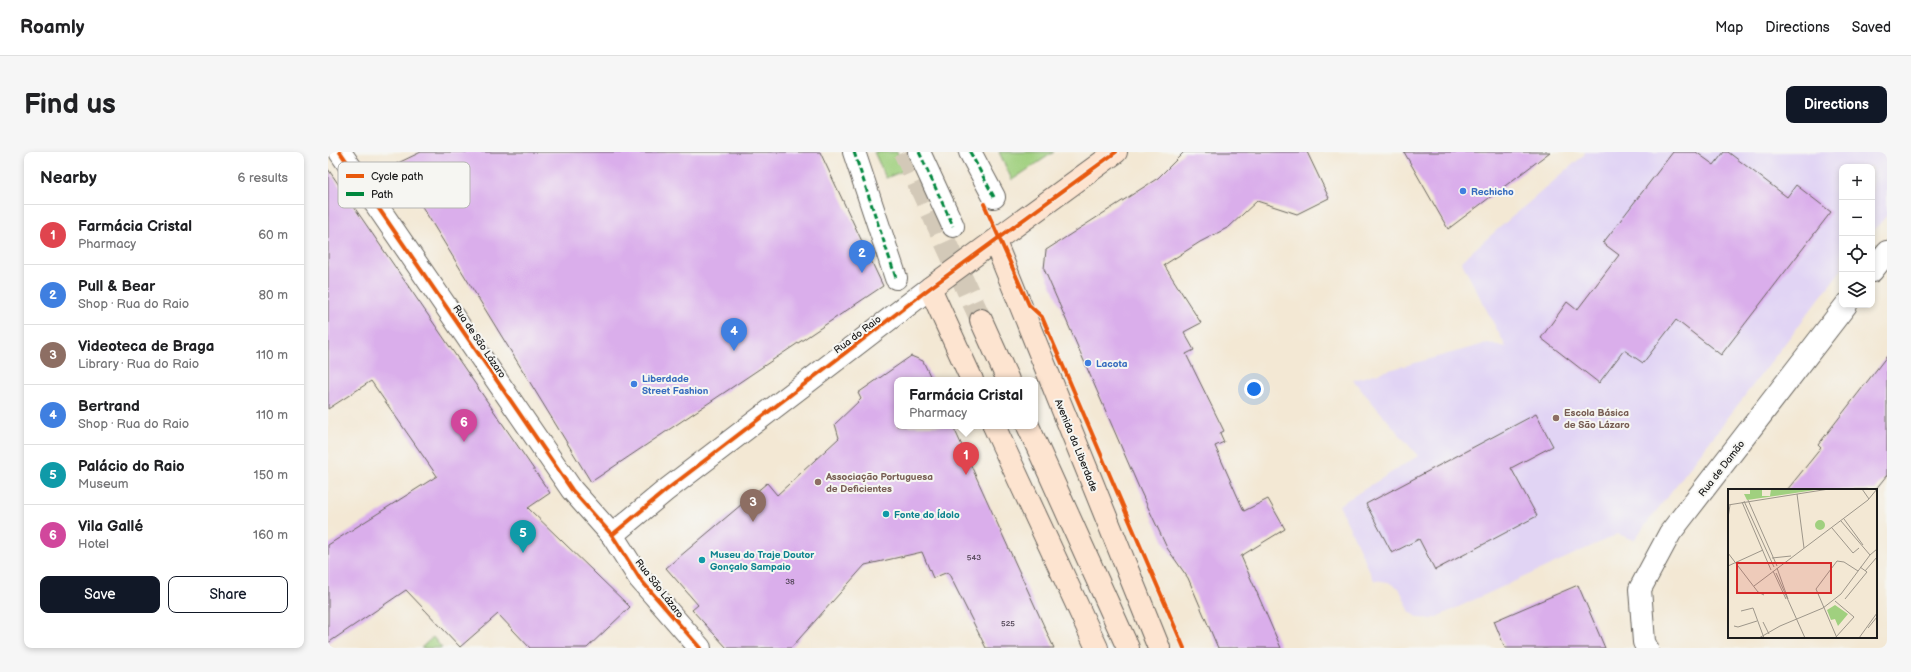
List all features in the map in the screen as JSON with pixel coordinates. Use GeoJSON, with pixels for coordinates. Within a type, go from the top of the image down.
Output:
{"type":"FeatureCollection","features":[{"type":"Feature","properties":{"kind":"street","name":"Rua de São Lázaro"},"geometry":{"type":"LineString","coordinates":[[340,152],[347,162]]}},
{"type":"Feature","properties":{"kind":"street"},"geometry":{"type":"LineString","coordinates":[[854,152],[896,278]]}},
{"type":"Feature","properties":{"kind":"street"},"geometry":{"type":"LineString","coordinates":[[919,152],[953,226]]}},
{"type":"Feature","properties":{"kind":"street"},"geometry":{"type":"LineString","coordinates":[[970,152],[994,197]]}},
{"type":"Feature","properties":{"kind":"street","name":"Rua do Raio"},"geometry":{"type":"LineString","coordinates":[[612,536],[665,491],[930,288],[995,242],[1116,152]]}},
{"type":"Feature","properties":{"kind":"street","name":"Rua de São Lázaro"},"geometry":{"type":"LineString","coordinates":[[378,208],[572,490],[612,536]]}},
{"type":"Feature","properties":{"kind":"street","name":"Avenida da Liberdade"},"geometry":{"type":"LineString","coordinates":[[995,242],[1159,648]]}},
{"type":"Feature","properties":{"kind":"street"},"geometry":{"type":"LineString","coordinates":[[1875,267],[1887,252]]}},
{"type":"Feature","properties":{"kind":"street"},"geometry":{"type":"LineString","coordinates":[[930,288],[971,377]]}},
{"type":"Feature","properties":{"kind":"street","name":"Rua de Damão"},"geometry":{"type":"LineString","coordinates":[[1647,648],[1644,642],[1640,589],[1670,533],[1844,308]]}},
{"type":"Feature","properties":{"kind":"street"},"geometry":{"type":"LineString","coordinates":[[981,320],[1007,377]]}},
{"type":"Feature","properties":{"kind":"street"},"geometry":{"type":"LineString","coordinates":[[995,429],[1097,648]]}},
{"type":"Feature","properties":{"kind":"street"},"geometry":{"type":"LineString","coordinates":[[1029,429],[1128,648]]}},
{"type":"Feature","properties":{"kind":"street","name":"Rua São Lázaro"},"geometry":{"type":"LineString","coordinates":[[612,536],[640,579],[700,648]]}},
{"type":"Feature","properties":{"kind":"shaded area","name":"Escola Básica de São Lázaro"},"geometry":{"type":"Polygon","coordinates":[[[1584,152],[1887,152],[1887,215],[1875,229],[1875,164],[1839,164],[1839,273],[1634,540],[1618,534],[1432,619],[1419,618],[1410,612],[1399,588],[1388,582],[1374,580],[1339,505],[1418,456],[1353,380],[1488,343],[1506,347],[1461,261],[1585,154],[1584,152]]]}},
{"type":"Feature","properties":{"kind":"green space"},"geometry":{"type":"Polygon","coordinates":[[[874,152],[897,152],[905,170],[886,178],[874,152]]]}},
{"type":"Feature","properties":{"kind":"green space"},"geometry":{"type":"Polygon","coordinates":[[[999,152],[1054,152],[1012,180],[999,152]]]}},
{"type":"Feature","properties":{"kind":"green space"},"geometry":{"type":"Polygon","coordinates":[[[433,637],[442,648],[421,648],[433,637]]]}},
{"type":"Feature","properties":{"kind":"building","name":"Liberdade Street Fashion"},"geometry":{"type":"Polygon","coordinates":[[[421,152],[820,152],[883,286],[591,482],[423,208],[470,208],[470,162],[400,162],[421,152]]]}},
{"type":"Feature","properties":{"kind":"building"},"geometry":{"type":"Polygon","coordinates":[[[1184,152],[1307,152],[1329,198],[1297,214],[1257,201],[1229,227],[1200,242],[1164,265],[1201,323],[1184,332],[1194,350],[1186,354],[1224,431],[1220,433],[1224,442],[1215,446],[1244,511],[1268,499],[1285,529],[1241,556],[1281,648],[1218,648],[1188,578],[1167,548],[1140,490],[1044,269],[1046,250],[1158,178],[1184,152]]]}},
{"type":"Feature","properties":{"kind":"building","name":"Rechicho"},"geometry":{"type":"Polygon","coordinates":[[[1404,152],[1550,152],[1448,229],[1404,152]]]}},
{"type":"Feature","properties":{"kind":"building"},"geometry":{"type":"Polygon","coordinates":[[[1673,152],[1696,152],[1714,165],[1724,152],[1728,152],[1787,197],[1796,185],[1831,212],[1721,355],[1676,320],[1643,363],[1624,350],[1599,383],[1541,338],[1567,302],[1577,310],[1619,255],[1603,243],[1673,152]]]}},
{"type":"Feature","properties":{"kind":"building"},"geometry":{"type":"Polygon","coordinates":[[[328,169],[338,184],[338,208],[355,208],[550,493],[528,508],[630,607],[587,648],[530,648],[498,614],[460,647],[406,590],[328,643],[328,545],[437,476],[371,381],[328,409],[328,169]]]}},
{"type":"Feature","properties":{"kind":"building"},"geometry":{"type":"Polygon","coordinates":[[[911,356],[923,361],[931,377],[894,377],[894,429],[954,429],[1054,648],[986,648],[948,572],[933,578],[922,552],[865,565],[791,648],[727,648],[692,610],[698,605],[666,568],[767,483],[777,495],[839,438],[835,424],[861,399],[858,393],[911,356]]]}},
{"type":"Feature","properties":{"kind":"building"},"geometry":{"type":"Polygon","coordinates":[[[1887,356],[1887,475],[1876,489],[1788,489],[1821,448],[1818,445],[1887,356]]]}},
{"type":"Feature","properties":{"kind":"building"},"geometry":{"type":"Polygon","coordinates":[[[1536,414],[1553,446],[1511,468],[1537,516],[1435,570],[1419,539],[1392,553],[1366,504],[1536,414]]]}},
{"type":"Feature","properties":{"kind":"building"},"geometry":{"type":"Polygon","coordinates":[[[1578,585],[1605,648],[1505,648],[1494,621],[1578,585]]]}},
{"type":"Feature","properties":{"kind":"tunnel"},"geometry":{"type":"LineString","coordinates":[[904,152],[981,320]]}},
{"type":"Feature","properties":{"kind":"marked path"},"geometry":{"type":"LineString","coordinates":[[854,152],[896,278]]}},
{"type":"Feature","properties":{"kind":"marked path"},"geometry":{"type":"LineString","coordinates":[[919,152],[953,226]]}},
{"type":"Feature","properties":{"kind":"marked path"},"geometry":{"type":"LineString","coordinates":[[970,152],[994,197]]}},
{"type":"Feature","properties":{"kind":"cycle path"},"geometry":{"type":"LineString","coordinates":[[340,152],[347,162]]}},
{"type":"Feature","properties":{"kind":"cycle path"},"geometry":{"type":"LineString","coordinates":[[612,535],[665,491],[930,288],[1116,152]]}},
{"type":"Feature","properties":{"kind":"cycle path"},"geometry":{"type":"LineString","coordinates":[[984,204],[1029,305],[1042,317],[1184,648]]}},
{"type":"Feature","properties":{"kind":"cycle path"},"geometry":{"type":"LineString","coordinates":[[378,208],[572,490],[612,535],[640,579],[700,648]]}},
{"type":"Feature","properties":{"kind":"place","name":"Rechicho"},"geometry":{"type":"Point","coordinates":[1463,191]}},
{"type":"Feature","properties":{"kind":"place","name":"Pull & Bear"},"geometry":{"type":"Point","coordinates":[862,273]}},
{"type":"Feature","properties":{"kind":"place","name":"Bertrand"},"geometry":{"type":"Point","coordinates":[734,351]}},
{"type":"Feature","properties":{"kind":"place","name":"Lacota"},"geometry":{"type":"Point","coordinates":[1088,363]}},
{"type":"Feature","properties":{"kind":"place","name":"Liberdade Street Fashion"},"geometry":{"type":"Point","coordinates":[634,384]}},
{"type":"Feature","properties":{"kind":"place","name":"Escola Básica de São Lázaro"},"geometry":{"type":"Point","coordinates":[1556,418]}},
{"type":"Feature","properties":{"kind":"place","name":"Vila Gallé"},"geometry":{"type":"Point","coordinates":[464,442]}},
{"type":"Feature","properties":{"kind":"place","name":"Farmácia Cristal"},"geometry":{"type":"Point","coordinates":[966,475]}},
{"type":"Feature","properties":{"kind":"place","name":"Associação Portuguesa de Deficientes"},"geometry":{"type":"Point","coordinates":[818,482]}},
{"type":"Feature","properties":{"kind":"place","name":"Fonte do Ídolo"},"geometry":{"type":"Point","coordinates":[886,514]}},
{"type":"Feature","properties":{"kind":"place","name":"Videoteca de Braga"},"geometry":{"type":"Point","coordinates":[753,522]}},
{"type":"Feature","properties":{"kind":"place","name":"Palácio do Raio"},"geometry":{"type":"Point","coordinates":[523,553]}},
{"type":"Feature","properties":{"kind":"place","name":"Museu do Traje Doutor Gonçalo Sampaio"},"geometry":{"type":"Point","coordinates":[702,560]}}]}
